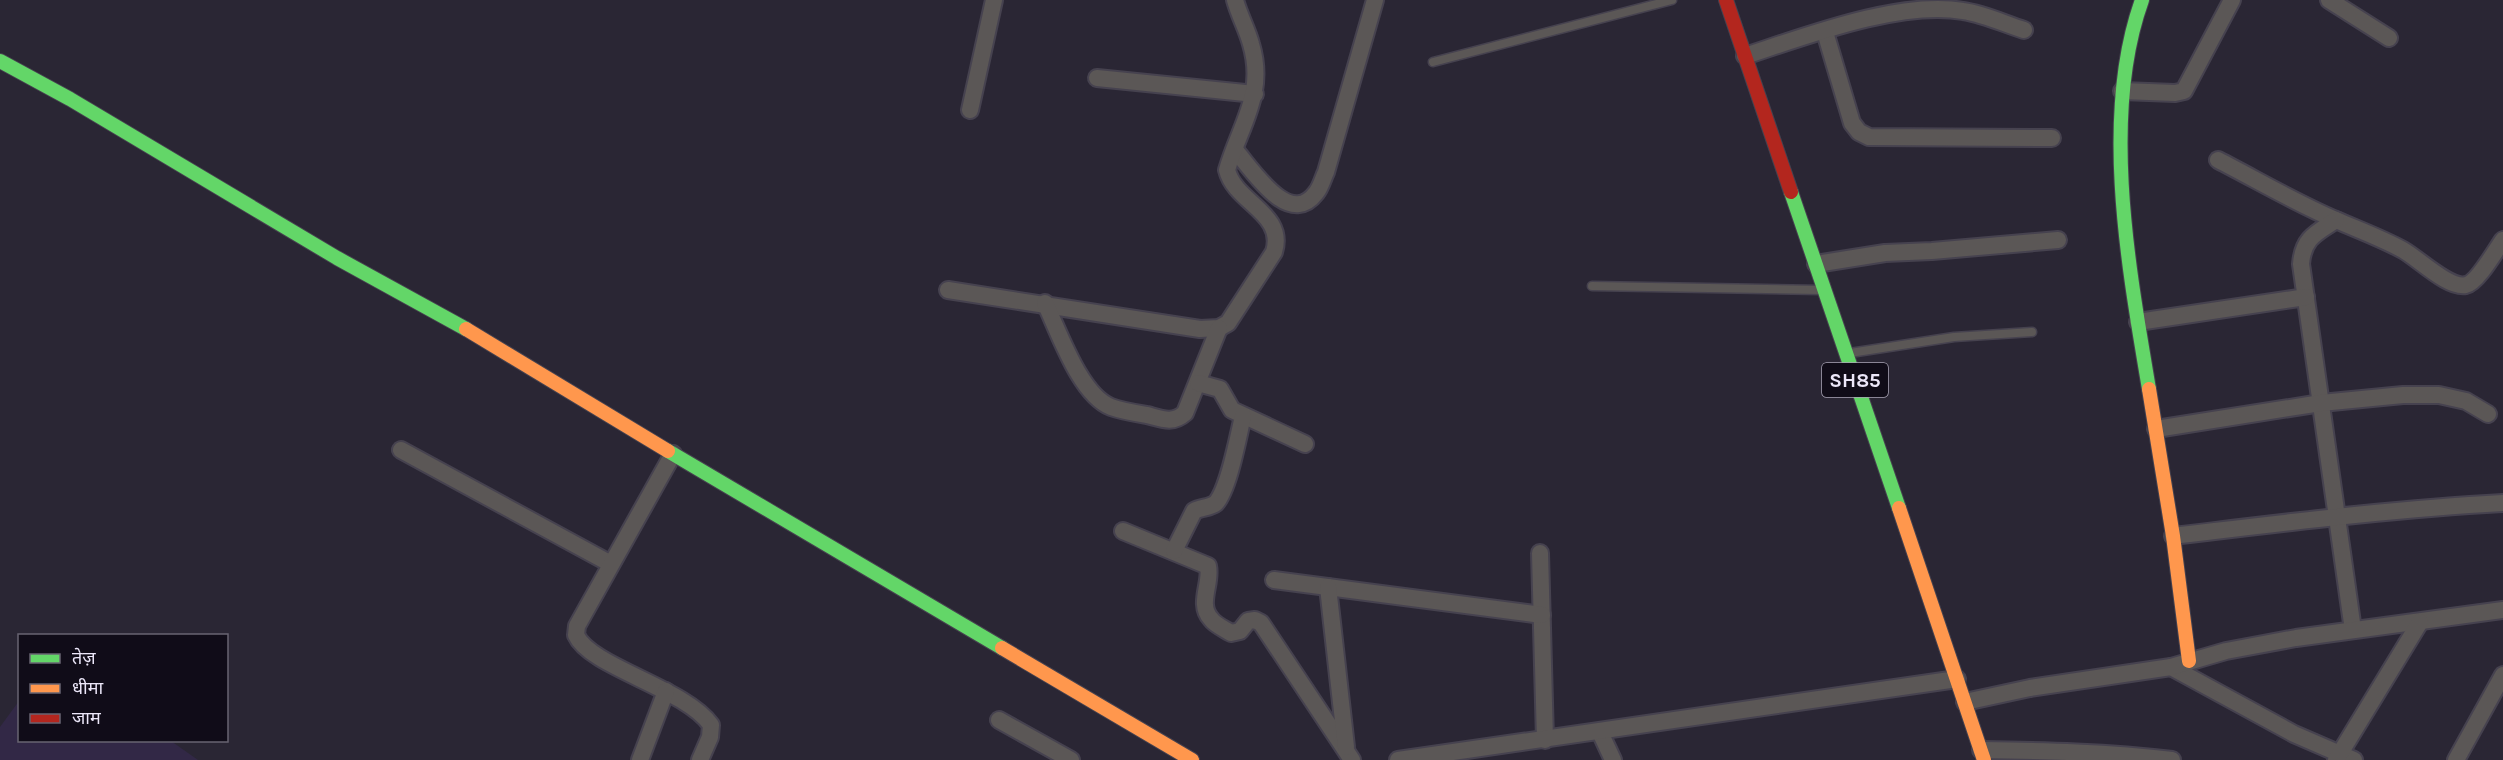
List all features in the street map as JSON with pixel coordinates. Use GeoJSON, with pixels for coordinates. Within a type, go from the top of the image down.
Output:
{"type":"FeatureCollection","features":[{"type":"Feature","properties":{"kind":"street"},"geometry":{"type":"LineString","coordinates":[[970,110],[994,0]]}},
{"type":"Feature","properties":{"kind":"street"},"geometry":{"type":"LineString","coordinates":[[948,290],[1045,303],[1200,329],[1220,328],[1228,323],[1274,252],[1277,242],[1277,232],[1272,224],[1229,178],[1227,170],[1247,122],[1255,94],[1256,71],[1251,44],[1235,0]]}},
{"type":"Feature","properties":{"kind":"street"},"geometry":{"type":"LineString","coordinates":[[1235,150],[1277,198],[1291,205],[1306,202],[1317,192],[1326,172],[1375,0]]}},
{"type":"Feature","properties":{"kind":"street","name":"SH85"},"geometry":{"type":"LineString","coordinates":[[1726,0],[1983,755]]}},
{"type":"Feature","properties":{"kind":"street"},"geometry":{"type":"LineString","coordinates":[[2142,0],[2133,25],[2122,91],[2122,156],[2126,224],[2138,322],[2156,429],[2189,661]]}},
{"type":"Feature","properties":{"kind":"street"},"geometry":{"type":"LineString","coordinates":[[2122,91],[2175,93],[2184,91],[2232,0]]}},
{"type":"Feature","properties":{"kind":"street"},"geometry":{"type":"LineString","coordinates":[[2330,0],[2389,38]]}},
{"type":"Feature","properties":{"kind":"street"},"geometry":{"type":"LineString","coordinates":[[1745,56],[1881,16],[1923,9],[1963,11],[2024,30]]}},
{"type":"Feature","properties":{"kind":"street"},"geometry":{"type":"LineString","coordinates":[[1825,32],[1852,123],[1859,132],[1869,137],[2052,138]]}},
{"type":"Feature","properties":{"kind":"street"},"geometry":{"type":"LineString","coordinates":[[0,61],[70,99],[337,258],[492,344],[673,454],[1191,760]]}},
{"type":"Feature","properties":{"kind":"street"},"geometry":{"type":"LineString","coordinates":[[1097,78],[1255,94]]}},
{"type":"Feature","properties":{"kind":"street"},"geometry":{"type":"LineString","coordinates":[[2218,160],[2336,220],[2375,234],[2407,252],[2449,282],[2460,286],[2469,285],[2475,279],[2503,240]]}},
{"type":"Feature","properties":{"kind":"street"},"geometry":{"type":"LineString","coordinates":[[2336,220],[2311,236],[2302,250],[2301,264],[2353,630]]}},
{"type":"Feature","properties":{"kind":"street"},"geometry":{"type":"LineString","coordinates":[[1816,264],[1885,253],[1942,251],[2058,240]]}},
{"type":"Feature","properties":{"kind":"street"},"geometry":{"type":"LineString","coordinates":[[2138,322],[2306,297]]}},
{"type":"Feature","properties":{"kind":"street"},"geometry":{"type":"LineString","coordinates":[[1045,303],[1081,379],[1095,398],[1110,407],[1168,420],[1178,419],[1185,413],[1220,328]]}},
{"type":"Feature","properties":{"kind":"street"},"geometry":{"type":"LineString","coordinates":[[1198,383],[1220,389],[1232,410],[1305,444]]}},
{"type":"Feature","properties":{"kind":"street"},"geometry":{"type":"LineString","coordinates":[[2156,429],[2321,403],[2403,395],[2439,395],[2466,400],[2488,414]]}},
{"type":"Feature","properties":{"kind":"street"},"geometry":{"type":"LineString","coordinates":[[1174,551],[1194,511],[1214,505],[1218,499],[1228,476],[1243,416]]}},
{"type":"Feature","properties":{"kind":"street"},"geometry":{"type":"LineString","coordinates":[[401,450],[611,564]]}},
{"type":"Feature","properties":{"kind":"street"},"geometry":{"type":"LineString","coordinates":[[673,454],[577,626],[576,635],[585,649],[666,691],[705,717],[711,725],[710,737],[700,760]]}},
{"type":"Feature","properties":{"kind":"street"},"geometry":{"type":"LineString","coordinates":[[2172,536],[2432,506],[2503,503]]}},
{"type":"Feature","properties":{"kind":"street"},"geometry":{"type":"LineString","coordinates":[[1123,531],[1209,566],[1210,576],[1204,598],[1205,610],[1211,619],[1231,633],[1240,631],[1248,621],[1255,620],[1261,623],[1349,755]]}},
{"type":"Feature","properties":{"kind":"street"},"geometry":{"type":"LineString","coordinates":[[1540,553],[1545,740]]}},
{"type":"Feature","properties":{"kind":"street"},"geometry":{"type":"LineString","coordinates":[[1274,580],[1542,615]]}},
{"type":"Feature","properties":{"kind":"street"},"geometry":{"type":"LineString","coordinates":[[1328,587],[1349,755]]}},
{"type":"Feature","properties":{"kind":"street"},"geometry":{"type":"LineString","coordinates":[[1965,702],[2030,688],[2171,667],[2226,651],[2353,630],[2503,610]]}},
{"type":"Feature","properties":{"kind":"street"},"geometry":{"type":"LineString","coordinates":[[2171,667],[2343,758],[2420,622]]}},
{"type":"Feature","properties":{"kind":"street"},"geometry":{"type":"LineString","coordinates":[[2456,760],[2503,675]]}},
{"type":"Feature","properties":{"kind":"street"},"geometry":{"type":"LineString","coordinates":[[1398,760],[1957,679]]}},
{"type":"Feature","properties":{"kind":"street"},"geometry":{"type":"LineString","coordinates":[[640,760],[666,691]]}},
{"type":"Feature","properties":{"kind":"street"},"geometry":{"type":"LineString","coordinates":[[999,720],[1071,760]]}},
{"type":"Feature","properties":{"kind":"street"},"geometry":{"type":"LineString","coordinates":[[1600,732],[1613,760]]}},
{"type":"Feature","properties":{"kind":"street"},"geometry":{"type":"LineString","coordinates":[[1983,755],[2107,753],[2172,760]]}},
{"type":"Feature","properties":{"kind":"lane"},"geometry":{"type":"LineString","coordinates":[[1433,62],[1672,0]]}},
{"type":"Feature","properties":{"kind":"lane"},"geometry":{"type":"LineString","coordinates":[[1592,286],[1825,290]]}},
{"type":"Feature","properties":{"kind":"lane"},"geometry":{"type":"LineString","coordinates":[[1846,353],[1911,342],[2032,332]]}},
{"type":"Feature","properties":{"kind":"shaded area"},"geometry":{"type":"Polygon","coordinates":[[[18,702],[18,742],[172,742],[198,760],[0,760],[0,727],[18,702]]]}},
{"type":"Feature","properties":{"kind":"traffic: fast"},"geometry":{"type":"LineString","coordinates":[[2142,0],[2129,45],[2120,143],[2127,244],[2149,389]]}},
{"type":"Feature","properties":{"kind":"traffic: fast"},"geometry":{"type":"LineString","coordinates":[[0,61],[70,99],[337,258],[466,329]]}},
{"type":"Feature","properties":{"kind":"traffic: fast"},"geometry":{"type":"LineString","coordinates":[[1791,192],[1899,508]]}},
{"type":"Feature","properties":{"kind":"traffic: fast"},"geometry":{"type":"LineString","coordinates":[[668,451],[1002,648]]}},
{"type":"Feature","properties":{"kind":"traffic: slow"},"geometry":{"type":"LineString","coordinates":[[466,329],[668,451]]}},
{"type":"Feature","properties":{"kind":"traffic: slow"},"geometry":{"type":"LineString","coordinates":[[2149,389],[2173,536],[2189,661]]}},
{"type":"Feature","properties":{"kind":"traffic: slow"},"geometry":{"type":"LineString","coordinates":[[1899,508],[1984,760]]}},
{"type":"Feature","properties":{"kind":"traffic: slow"},"geometry":{"type":"LineString","coordinates":[[1002,648],[1192,760]]}},
{"type":"Feature","properties":{"kind":"traffic: jam"},"geometry":{"type":"LineString","coordinates":[[1726,0],[1791,192]]}}]}
